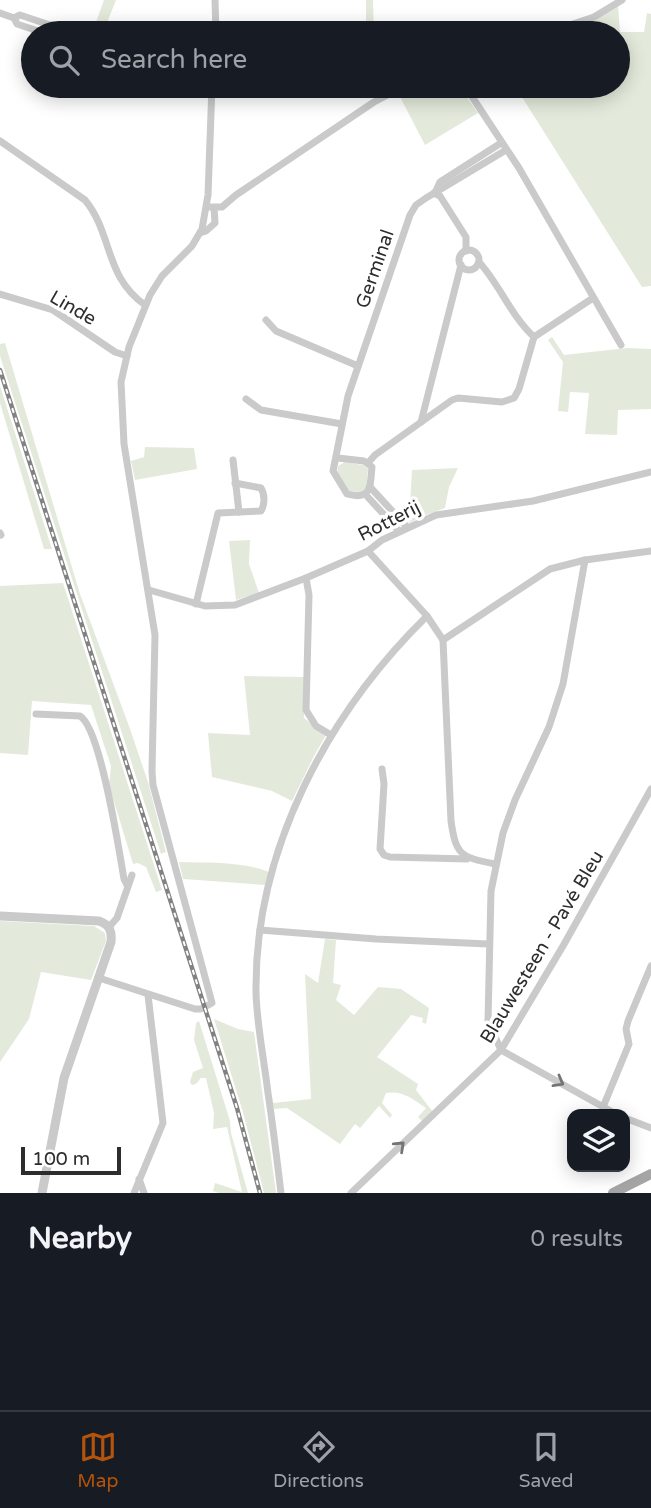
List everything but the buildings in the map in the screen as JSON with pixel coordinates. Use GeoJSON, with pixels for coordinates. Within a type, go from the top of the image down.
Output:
{"type":"FeatureCollection","features":[{"type":"Feature","properties":{"kind":"main road"},"geometry":{"type":"LineString","coordinates":[[613,1193],[651,1174]]}},
{"type":"Feature","properties":{"kind":"street"},"geometry":{"type":"LineString","coordinates":[[215,0],[216,21]]}},
{"type":"Feature","properties":{"kind":"street"},"geometry":{"type":"LineString","coordinates":[[582,21],[594,17],[622,0]]}},
{"type":"Feature","properties":{"kind":"street"},"geometry":{"type":"LineString","coordinates":[[0,13],[14,18],[20,15],[38,21]]}},
{"type":"Feature","properties":{"kind":"street"},"geometry":{"type":"LineString","coordinates":[[99,978],[148,995],[201,1008],[212,1003],[153,781],[156,645],[123,435],[121,385],[127,356],[145,305],[162,276],[192,246],[200,233],[215,223],[211,208],[212,98]]}},
{"type":"Feature","properties":{"kind":"street"},"geometry":{"type":"LineString","coordinates":[[211,208],[223,206],[382,98]]}},
{"type":"Feature","properties":{"kind":"street"},"geometry":{"type":"LineString","coordinates":[[473,98],[519,167],[621,345]]}},
{"type":"Feature","properties":{"kind":"street"},"geometry":{"type":"LineString","coordinates":[[0,141],[85,200],[96,213],[118,276],[145,305]]}},
{"type":"Feature","properties":{"kind":"street","name":"Germinal"},"geometry":{"type":"LineString","coordinates":[[403,529],[368,491],[356,496],[347,494],[334,471],[348,396],[410,215],[416,205],[504,147]]}},
{"type":"Feature","properties":{"kind":"street"},"geometry":{"type":"LineString","coordinates":[[422,422],[433,369],[461,265],[460,258],[466,251],[466,237],[440,196],[434,193]]}},
{"type":"Feature","properties":{"kind":"street"},"geometry":{"type":"LineString","coordinates":[[466,251],[475,252],[523,327],[534,337]]}},
{"type":"Feature","properties":{"kind":"street"},"geometry":{"type":"LineString","coordinates":[[461,265],[471,269],[479,262]]}},
{"type":"Feature","properties":{"kind":"street","name":"Linde"},"geometry":{"type":"LineString","coordinates":[[0,294],[53,310],[115,352],[127,356]]}},
{"type":"Feature","properties":{"kind":"street"},"geometry":{"type":"LineString","coordinates":[[368,463],[458,398],[502,402],[514,398],[534,337],[593,298]]}},
{"type":"Feature","properties":{"kind":"street"},"geometry":{"type":"LineString","coordinates":[[266,320],[276,331],[358,366]]}},
{"type":"Feature","properties":{"kind":"street"},"geometry":{"type":"LineString","coordinates":[[246,399],[261,410],[342,424]]}},
{"type":"Feature","properties":{"kind":"street"},"geometry":{"type":"LineString","coordinates":[[338,458],[368,463],[372,467],[368,491]]}},
{"type":"Feature","properties":{"kind":"street"},"geometry":{"type":"LineString","coordinates":[[233,460],[239,512]]}},
{"type":"Feature","properties":{"kind":"street","name":"Rotterij"},"geometry":{"type":"LineString","coordinates":[[149,590],[212,607],[234,605],[368,551],[403,529],[445,512],[533,501],[651,472]]}},
{"type":"Feature","properties":{"kind":"street"},"geometry":{"type":"LineString","coordinates":[[196,604],[218,513],[261,511],[263,492],[257,486],[235,484]]}},
{"type":"Feature","properties":{"kind":"street"},"geometry":{"type":"LineString","coordinates":[[368,551],[428,616],[443,640],[451,821],[456,846],[461,854],[469,859]]}},
{"type":"Feature","properties":{"kind":"street"},"geometry":{"type":"LineString","coordinates":[[443,640],[550,569],[585,560],[651,551]]}},
{"type":"Feature","properties":{"kind":"street"},"geometry":{"type":"LineString","coordinates":[[585,560],[563,684],[549,727],[511,811],[495,864],[488,944],[488,1021],[501,1050],[607,1109]]}},
{"type":"Feature","properties":{"kind":"street"},"geometry":{"type":"LineString","coordinates":[[306,578],[309,602],[306,710],[316,726],[331,735]]}},
{"type":"Feature","properties":{"kind":"street"},"geometry":{"type":"LineString","coordinates":[[281,1193],[258,1024],[257,966],[260,930],[282,840],[311,771],[331,735],[384,660],[428,616]]}},
{"type":"Feature","properties":{"kind":"street"},"geometry":{"type":"LineString","coordinates":[[36,714],[80,716],[89,725],[106,784],[127,885]]}},
{"type":"Feature","properties":{"kind":"street"},"geometry":{"type":"LineString","coordinates":[[382,769],[384,784],[380,849],[384,855],[390,858],[469,859],[495,864]]}},
{"type":"Feature","properties":{"kind":"street","name":"Blauwesteen - Pavé Bleu"},"geometry":{"type":"LineString","coordinates":[[351,1193],[501,1050],[651,789]]}},
{"type":"Feature","properties":{"kind":"street"},"geometry":{"type":"LineString","coordinates":[[42,1193],[64,1078],[99,978],[110,931],[132,874]]}},
{"type":"Feature","properties":{"kind":"street"},"geometry":{"type":"LineString","coordinates":[[0,916],[99,921],[110,931]]}},
{"type":"Feature","properties":{"kind":"street"},"geometry":{"type":"LineString","coordinates":[[260,930],[488,944]]}},
{"type":"Feature","properties":{"kind":"street"},"geometry":{"type":"LineString","coordinates":[[603,1107],[629,1044],[626,1029],[628,1021],[651,966]]}},
{"type":"Feature","properties":{"kind":"street"},"geometry":{"type":"LineString","coordinates":[[134,1193],[163,1123],[148,995]]}},
{"type":"Feature","properties":{"kind":"street"},"geometry":{"type":"LineString","coordinates":[[630,1120],[651,1128]]}},
{"type":"Feature","properties":{"kind":"street"},"geometry":{"type":"LineString","coordinates":[[139,1179],[144,1193]]}},
{"type":"Feature","properties":{"kind":"green space"},"geometry":{"type":"Polygon","coordinates":[[[104,0],[116,0],[108,21],[96,21],[104,0]]]}},
{"type":"Feature","properties":{"kind":"green space"},"geometry":{"type":"Polygon","coordinates":[[[366,0],[373,0],[374,21],[366,21],[366,0]]]}},
{"type":"Feature","properties":{"kind":"green space"},"geometry":{"type":"Polygon","coordinates":[[[618,5],[619,21],[581,21],[618,5]]]}},
{"type":"Feature","properties":{"kind":"green space"},"geometry":{"type":"Polygon","coordinates":[[[647,13],[651,14],[651,286],[642,287],[523,98],[630,98],[630,32],[644,32],[647,13]]]}},
{"type":"Feature","properties":{"kind":"green space"},"geometry":{"type":"Polygon","coordinates":[[[401,98],[467,98],[478,113],[425,145],[401,98]]]}},
{"type":"Feature","properties":{"kind":"green space"},"geometry":{"type":"Polygon","coordinates":[[[552,337],[564,355],[627,348],[651,349],[651,409],[618,410],[617,435],[585,434],[589,393],[570,392],[568,412],[558,411],[563,362],[548,340],[552,337]]]}},
{"type":"Feature","properties":{"kind":"green space"},"geometry":{"type":"Polygon","coordinates":[[[5,343],[80,594],[148,782],[166,852],[161,854],[0,356],[0,344],[5,343]]]}},
{"type":"Feature","properties":{"kind":"green space"},"geometry":{"type":"Polygon","coordinates":[[[0,386],[52,549],[44,549],[0,403],[0,386]]]}},
{"type":"Feature","properties":{"kind":"green space"},"geometry":{"type":"Polygon","coordinates":[[[145,447],[194,448],[197,469],[135,480],[131,461],[144,457],[145,447]]]}},
{"type":"Feature","properties":{"kind":"green space"},"geometry":{"type":"Polygon","coordinates":[[[345,462],[363,465],[368,469],[366,490],[360,494],[349,492],[337,474],[338,466],[345,462]]]}},
{"type":"Feature","properties":{"kind":"green space"},"geometry":{"type":"Polygon","coordinates":[[[458,468],[449,487],[445,508],[409,523],[412,470],[458,468]]]}},
{"type":"Feature","properties":{"kind":"green space"},"geometry":{"type":"Polygon","coordinates":[[[250,540],[249,564],[259,593],[236,600],[229,541],[250,540]]]}},
{"type":"Feature","properties":{"kind":"green space"},"geometry":{"type":"Polygon","coordinates":[[[63,583],[162,890],[156,892],[146,867],[133,864],[109,785],[111,766],[91,705],[32,701],[28,755],[0,753],[0,586],[63,583]]]}},
{"type":"Feature","properties":{"kind":"green space"},"geometry":{"type":"Polygon","coordinates":[[[244,676],[304,677],[304,718],[326,735],[292,801],[272,791],[212,777],[208,733],[250,735],[244,676]]]}},
{"type":"Feature","properties":{"kind":"green space"},"geometry":{"type":"Polygon","coordinates":[[[179,862],[236,864],[269,872],[266,885],[183,879],[179,862]]]}},
{"type":"Feature","properties":{"kind":"green space"},"geometry":{"type":"Polygon","coordinates":[[[0,921],[94,926],[105,933],[106,941],[91,980],[41,972],[29,1019],[0,1062],[0,921]]]}},
{"type":"Feature","properties":{"kind":"green space"},"geometry":{"type":"Polygon","coordinates":[[[325,939],[336,940],[333,983],[341,985],[336,1000],[354,1015],[378,987],[401,989],[429,1008],[426,1024],[422,1022],[423,1018],[411,1015],[377,1057],[418,1084],[416,1090],[433,1112],[422,1121],[418,1117],[426,1108],[402,1094],[386,1093],[382,1103],[392,1115],[390,1118],[379,1106],[360,1128],[355,1124],[340,1144],[287,1108],[274,1109],[273,1103],[311,1099],[305,974],[318,983],[325,939]]]}},
{"type":"Feature","properties":{"kind":"green space"},"geometry":{"type":"Polygon","coordinates":[[[214,1019],[254,1032],[276,1193],[264,1193],[214,1019]]]}},
{"type":"Feature","properties":{"kind":"green space"},"geometry":{"type":"Polygon","coordinates":[[[199,1021],[230,1121],[248,1193],[213,1191],[215,1183],[242,1192],[227,1127],[213,1129],[214,1113],[206,1078],[201,1078],[192,1085],[190,1082],[193,1072],[203,1068],[194,1040],[196,1023],[199,1021]]]}},
{"type":"Feature","properties":{"kind":"railway"},"geometry":{"type":"LineString","coordinates":[[0,370],[237,1108],[260,1193]]}}]}
